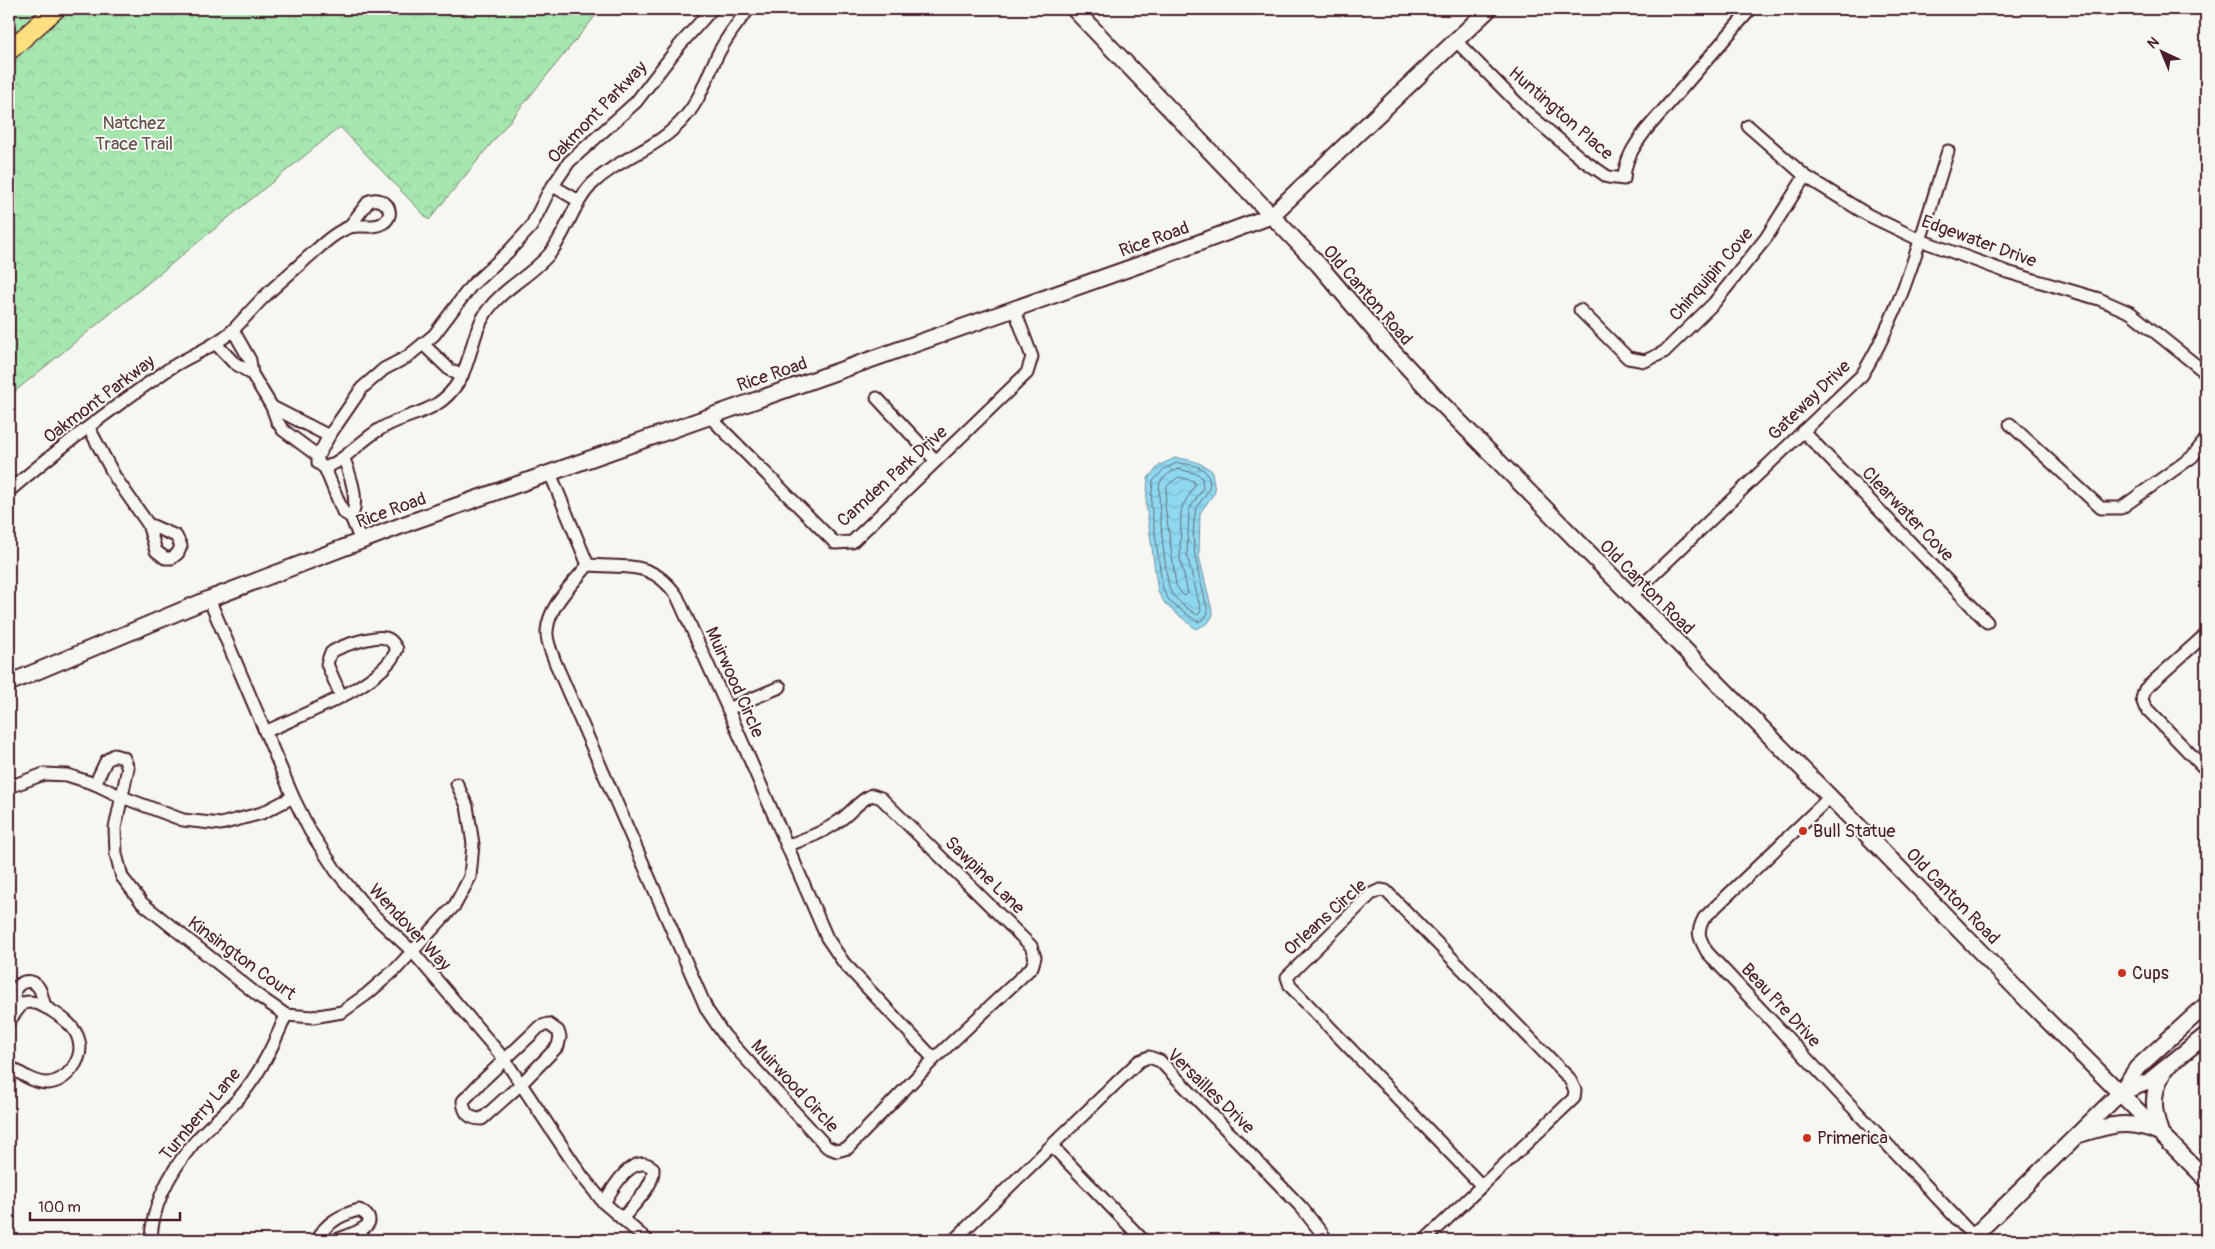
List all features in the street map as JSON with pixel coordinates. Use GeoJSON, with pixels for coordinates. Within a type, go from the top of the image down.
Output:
{"type":"FeatureCollection","features":[{"type":"Feature","properties":{"kind":"main road"},"geometry":{"type":"LineString","coordinates":[[9,51],[56,9]]}},
{"type":"Feature","properties":{"kind":"main road","name":"Old Canton Road"},"geometry":{"type":"LineString","coordinates":[[1074,9],[1319,265],[1386,344],[1426,387],[1630,597],[2206,1179]]}},
{"type":"Feature","properties":{"kind":"main road","name":"Rice Road"},"geometry":{"type":"LineString","coordinates":[[9,683],[208,599],[361,541],[1150,261],[1271,216],[1489,9]]}},
{"type":"Feature","properties":{"kind":"main road"},"geometry":{"type":"LineString","coordinates":[[1972,1238],[2121,1092],[2137,1068],[2206,1005]]}},
{"type":"Feature","properties":{"kind":"main road"},"geometry":{"type":"LineString","coordinates":[[2121,1092],[2148,1082],[2206,1035]]}},
{"type":"Feature","properties":{"kind":"main road"},"geometry":{"type":"LineString","coordinates":[[2160,1133],[2155,1115],[2154,1094],[2160,1078],[2169,1064]]}},
{"type":"Feature","properties":{"kind":"main road"},"geometry":{"type":"LineString","coordinates":[[2077,1135],[2116,1124],[2148,1128],[2160,1133]]}},
{"type":"Feature","properties":{"kind":"street","name":"Oakmont Parkway"},"geometry":{"type":"LineString","coordinates":[[318,456],[329,436],[362,388],[384,369],[407,357],[445,322],[471,286],[522,238],[531,227],[560,174],[580,152],[624,114],[648,90],[679,46],[712,9]]}},
{"type":"Feature","properties":{"kind":"street"},"geometry":{"type":"LineString","coordinates":[[325,468],[344,459],[376,432],[391,423],[420,414],[440,402],[450,393],[462,376],[473,338],[487,312],[507,290],[550,253],[579,201],[591,185],[604,174],[650,148],[686,116],[704,87],[720,51],[750,9]]}},
{"type":"Feature","properties":{"kind":"street","name":"Huntington Place"},"geometry":{"type":"LineString","coordinates":[[1456,41],[1525,111],[1583,160],[1608,177],[1624,179],[1625,165],[1631,151],[1646,130],[1749,10]]}},
{"type":"Feature","properties":{"kind":"street","name":"Edgewater Drive"},"geometry":{"type":"LineString","coordinates":[[1748,126],[1805,176],[1868,214],[1920,240],[2007,272],[2099,299],[2131,313],[2206,373]]}},
{"type":"Feature","properties":{"kind":"street","name":"Gateway Drive"},"geometry":{"type":"LineString","coordinates":[[1630,597],[1862,375],[1882,343],[1920,240],[1948,151]]}},
{"type":"Feature","properties":{"kind":"street","name":"Chinquipin Cove"},"geometry":{"type":"LineString","coordinates":[[1580,310],[1628,358],[1645,361],[1664,352],[1714,303],[1766,238],[1805,176]]}},
{"type":"Feature","properties":{"kind":"street"},"geometry":{"type":"LineString","coordinates":[[553,186],[579,201]]}},
{"type":"Feature","properties":{"kind":"street","name":"Oakmont Parkway"},"geometry":{"type":"LineString","coordinates":[[9,491],[39,465],[134,393],[172,367],[216,344],[320,246],[350,227]]}},
{"type":"Feature","properties":{"kind":"street","name":"Camden Park Drive"},"geometry":{"type":"LineString","coordinates":[[709,416],[835,542],[852,542],[1027,373],[1032,358],[1014,308]]}},
{"type":"Feature","properties":{"kind":"street"},"geometry":{"type":"LineString","coordinates":[[233,330],[250,360],[252,374],[272,407],[277,421],[283,430],[318,456],[318,462],[325,468],[343,512],[351,517],[361,541]]}},
{"type":"Feature","properties":{"kind":"street"},"geometry":{"type":"LineString","coordinates":[[216,344],[233,362],[252,374]]}},
{"type":"Feature","properties":{"kind":"street"},"geometry":{"type":"LineString","coordinates":[[423,344],[450,370],[462,376]]}},
{"type":"Feature","properties":{"kind":"street"},"geometry":{"type":"LineString","coordinates":[[877,398],[936,462]]}},
{"type":"Feature","properties":{"kind":"street"},"geometry":{"type":"LineString","coordinates":[[272,407],[329,436]]}},
{"type":"Feature","properties":{"kind":"street"},"geometry":{"type":"LineString","coordinates":[[2010,424],[2101,508],[2120,508],[2192,457],[2206,439]]}},
{"type":"Feature","properties":{"kind":"street"},"geometry":{"type":"LineString","coordinates":[[89,428],[115,477],[148,524]]}},
{"type":"Feature","properties":{"kind":"street","name":"Clearwater Cove"},"geometry":{"type":"LineString","coordinates":[[1803,431],[1987,622]]}},
{"type":"Feature","properties":{"kind":"street"},"geometry":{"type":"LineString","coordinates":[[344,459],[350,476],[356,509],[351,517]]}},
{"type":"Feature","properties":{"kind":"street"},"geometry":{"type":"LineString","coordinates":[[550,473],[588,565]]}},
{"type":"Feature","properties":{"kind":"street","name":"Muirwood Circle"},"geometry":{"type":"LineString","coordinates":[[588,565],[640,568],[655,573],[666,581],[677,596],[728,709],[827,938],[844,963],[934,1059],[848,1148],[837,1151],[827,1147],[724,1035],[707,1010],[555,662],[546,633],[550,614],[558,601],[588,565]]}},
{"type":"Feature","properties":{"kind":"street","name":"Wendover Way"},"geometry":{"type":"LineString","coordinates":[[208,599],[294,797],[310,831],[336,871],[371,914],[412,950],[506,1060],[582,1176],[604,1203],[647,1240]]}},
{"type":"Feature","properties":{"kind":"street"},"geometry":{"type":"LineString","coordinates":[[2206,634],[2145,689],[2142,699],[2145,707],[2206,770]]}},
{"type":"Feature","properties":{"kind":"street"},"geometry":{"type":"LineString","coordinates":[[265,732],[341,696],[378,675],[393,658],[397,649],[393,642],[385,638],[378,638],[340,646],[330,654],[327,664],[341,696]]}},
{"type":"Feature","properties":{"kind":"street"},"geometry":{"type":"LineString","coordinates":[[728,709],[780,686]]}},
{"type":"Feature","properties":{"kind":"street","name":"Kinsington Court"},"geometry":{"type":"LineString","coordinates":[[95,784],[106,761],[114,755],[124,758],[128,768],[116,828],[116,854],[122,877],[142,903],[260,997],[286,1015],[313,1018],[342,1012],[367,994],[396,968],[455,905],[470,877],[473,844],[467,806],[457,784]]}},
{"type":"Feature","properties":{"kind":"street"},"geometry":{"type":"LineString","coordinates":[[9,787],[44,774],[67,774],[183,820],[221,824],[262,813],[294,797]]}},
{"type":"Feature","properties":{"kind":"street","name":"Sawpine Lane"},"geometry":{"type":"LineString","coordinates":[[786,846],[820,833],[840,820],[866,797],[872,795],[881,798],[1031,946],[1035,957],[1032,967],[934,1059]]}},
{"type":"Feature","properties":{"kind":"street","name":"Beau Pre Drive"},"geometry":{"type":"LineString","coordinates":[[1830,797],[1704,918],[1698,929],[1700,939],[1707,952],[1972,1238]]}},
{"type":"Feature","properties":{"kind":"street","name":"Orleans Circle"},"geometry":{"type":"LineString","coordinates":[[1425,1240],[1482,1186],[1574,1098],[1575,1090],[1569,1078],[1386,891],[1380,890],[1371,894],[1287,977],[1290,986],[1482,1186]]}},
{"type":"Feature","properties":{"kind":"street"},"geometry":{"type":"LineString","coordinates":[[19,1007],[13,999],[13,992],[20,983],[26,982],[36,984],[45,1007]]}},
{"type":"Feature","properties":{"kind":"street"},"geometry":{"type":"LineString","coordinates":[[9,1022],[23,1003],[30,1001],[45,1007],[64,1019],[79,1042],[79,1054],[75,1065],[66,1075],[48,1083],[31,1079],[9,1066]]}},
{"type":"Feature","properties":{"kind":"street","name":"Turnberry Lane"},"geometry":{"type":"LineString","coordinates":[[151,1240],[152,1221],[167,1182],[194,1143],[240,1097],[261,1067],[286,1015]]}},
{"type":"Feature","properties":{"kind":"street"},"geometry":{"type":"LineString","coordinates":[[548,1024],[558,1031],[560,1037],[558,1046],[521,1084],[482,1119],[475,1119],[468,1115],[464,1110],[463,1102],[478,1084],[506,1060],[539,1027],[548,1024]]}},
{"type":"Feature","properties":{"kind":"street","name":"Versailles Drive"},"geometry":{"type":"LineString","coordinates":[[954,1240],[1139,1061],[1149,1057],[1160,1061],[1302,1208],[1327,1240]]}},
{"type":"Feature","properties":{"kind":"street"},"geometry":{"type":"LineString","coordinates":[[1052,1146],[1143,1240]]}},
{"type":"Feature","properties":{"kind":"street"},"geometry":{"type":"LineString","coordinates":[[604,1203],[613,1188],[632,1166],[650,1164],[654,1174],[649,1185],[622,1218]]}},
{"type":"Feature","properties":{"kind":"street"},"geometry":{"type":"LineString","coordinates":[[318,1240],[326,1227],[345,1214],[359,1210],[365,1214],[368,1220],[361,1232],[336,1240]]}},
{"type":"Feature","properties":{"kind":"green space","name":"Natchez Trace Trail"},"geometry":{"type":"Polygon","coordinates":[[[9,9],[601,9],[429,220],[340,127],[9,396],[9,9]]]}},
{"type":"Feature","properties":{"kind":"water"},"geometry":{"type":"Polygon","coordinates":[[[1175,458],[1195,462],[1212,471],[1215,492],[1200,513],[1199,556],[1213,615],[1208,623],[1196,629],[1166,605],[1158,592],[1146,505],[1148,478],[1160,465],[1175,458]]]}},
{"type":"Feature","properties":{"kind":"place","name":"Bull Statue"},"geometry":{"type":"Point","coordinates":[1803,831]}},
{"type":"Feature","properties":{"kind":"place","name":"Cups"},"geometry":{"type":"Point","coordinates":[2122,973]}},
{"type":"Feature","properties":{"kind":"place","name":"Primerica"},"geometry":{"type":"Point","coordinates":[1807,1138]}}]}
